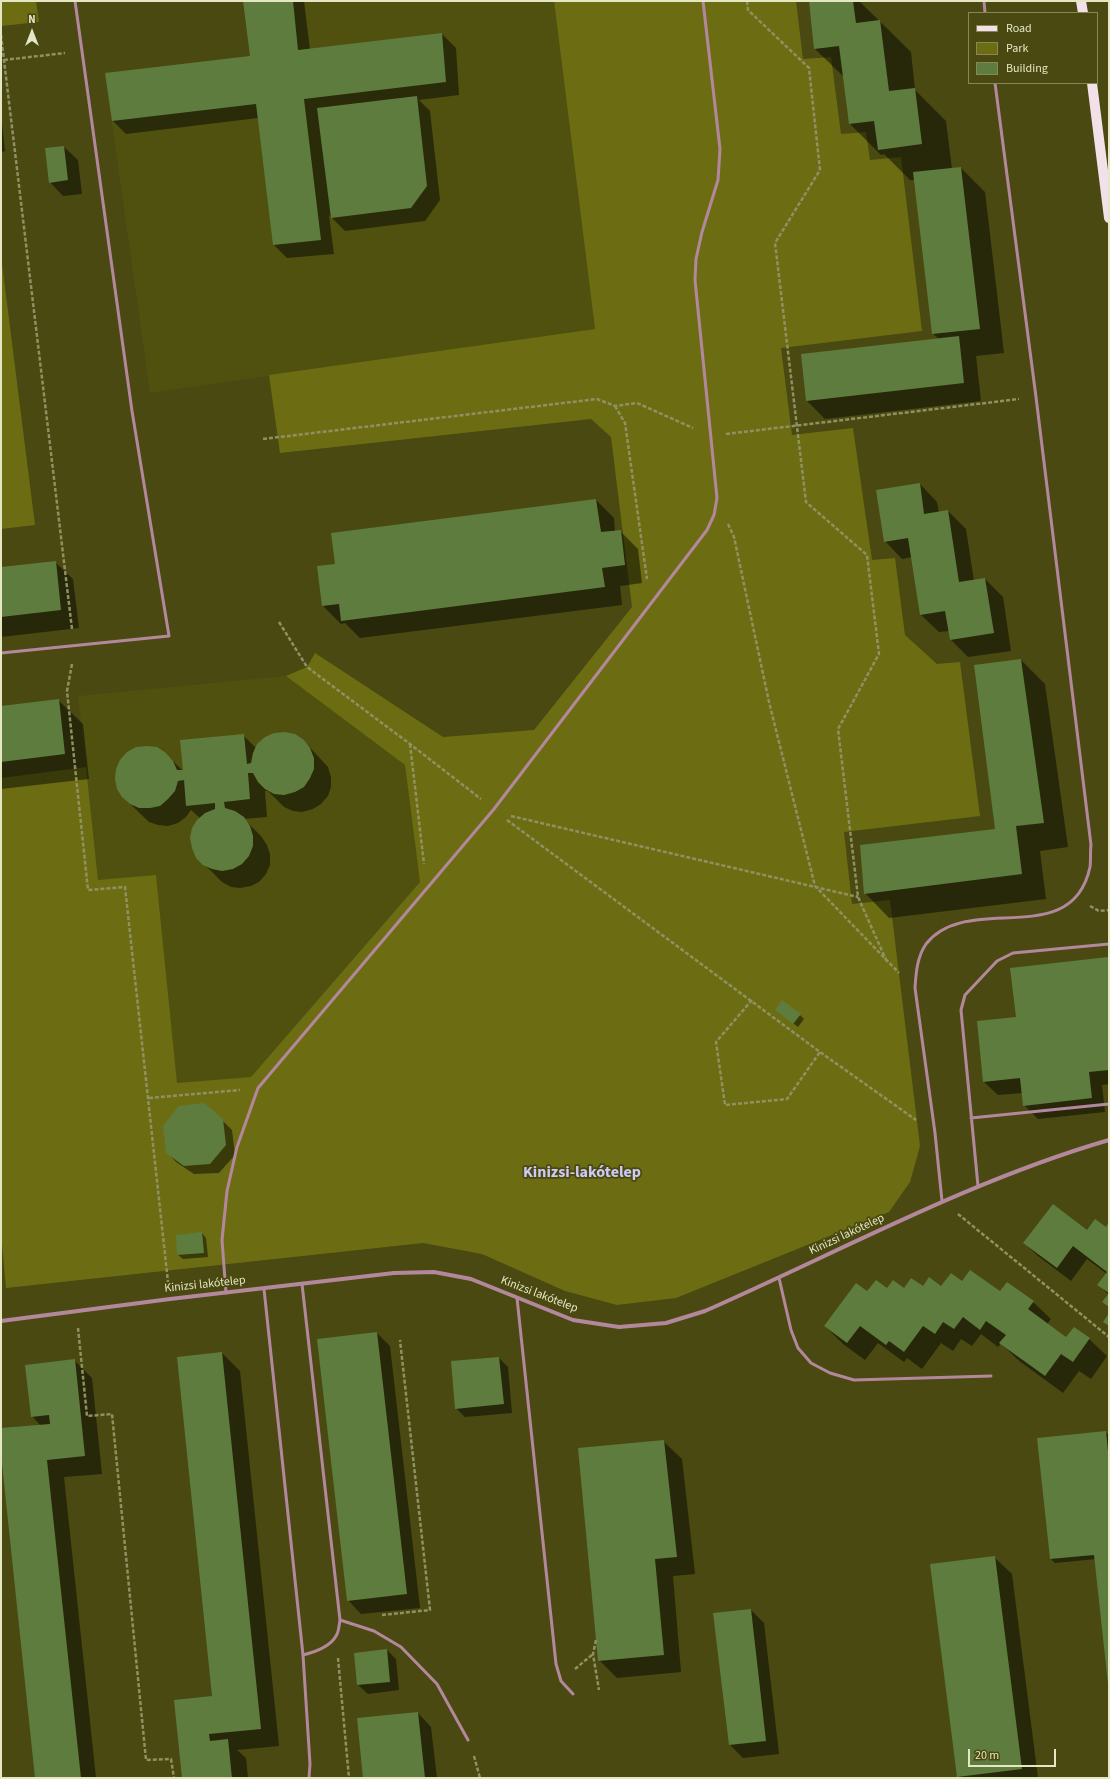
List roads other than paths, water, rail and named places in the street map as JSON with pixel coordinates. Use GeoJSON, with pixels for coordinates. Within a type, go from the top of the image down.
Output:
{"type":"FeatureCollection","features":[{"type":"Feature","properties":{"kind":"main road"},"geometry":{"type":"LineString","coordinates":[[1081,1],[1082,12]]}},
{"type":"Feature","properties":{"kind":"main road"},"geometry":{"type":"LineString","coordinates":[[1092,84],[1109,218]]}},
{"type":"Feature","properties":{"kind":"street","name":"Kinizsi lakótelep"},"geometry":{"type":"LineString","coordinates":[[1,1321],[170,1299],[394,1273],[434,1272],[471,1279],[573,1320],[619,1327],[666,1323],[705,1311],[780,1278],[942,1201],[978,1186],[1083,1147],[1109,1140]]}},
{"type":"Feature","properties":{"kind":"lane"},"geometry":{"type":"LineString","coordinates":[[1,653],[168,636],[132,411],[75,1]]}},
{"type":"Feature","properties":{"kind":"lane"},"geometry":{"type":"LineString","coordinates":[[226,1293],[222,1240],[227,1190],[237,1147],[258,1088],[494,809],[707,530],[714,515],[717,498],[695,280],[696,259],[702,232],[718,180],[720,148],[703,1]]}},
{"type":"Feature","properties":{"kind":"lane"},"geometry":{"type":"LineString","coordinates":[[984,1],[985,12]]}},
{"type":"Feature","properties":{"kind":"lane"},"geometry":{"type":"LineString","coordinates":[[942,1201],[935,1133],[915,988],[917,965],[926,944],[945,928],[969,921],[1039,916],[1061,909],[1076,898],[1090,867],[1090,838],[1036,397],[994,84]]}},
{"type":"Feature","properties":{"kind":"lane"},"geometry":{"type":"LineString","coordinates":[[978,1186],[961,1010],[965,996],[997,961],[1013,953],[1109,944]]}},
{"type":"Feature","properties":{"kind":"lane"},"geometry":{"type":"LineString","coordinates":[[971,1118],[1109,1104]]}},
{"type":"Feature","properties":{"kind":"lane"},"geometry":{"type":"LineString","coordinates":[[780,1278],[791,1330],[798,1348],[811,1363],[830,1373],[854,1380],[991,1376]]}},
{"type":"Feature","properties":{"kind":"lane"},"geometry":{"type":"LineString","coordinates":[[302,1284],[340,1620],[336,1636],[329,1644],[320,1650],[303,1655]]}},
{"type":"Feature","properties":{"kind":"lane"},"geometry":{"type":"LineString","coordinates":[[264,1288],[303,1655],[310,1764],[309,1778]]}},
{"type":"Feature","properties":{"kind":"lane"},"geometry":{"type":"LineString","coordinates":[[517,1298],[555,1656],[561,1681],[573,1694]]}},
{"type":"Feature","properties":{"kind":"lane"},"geometry":{"type":"LineString","coordinates":[[340,1620],[374,1631],[401,1647],[436,1684],[468,1740]]}},
{"type":"Feature","properties":{"kind":"district","name":"Kinizsi-lakótelep"},"geometry":{"type":"Point","coordinates":[582,1173]}}]}
